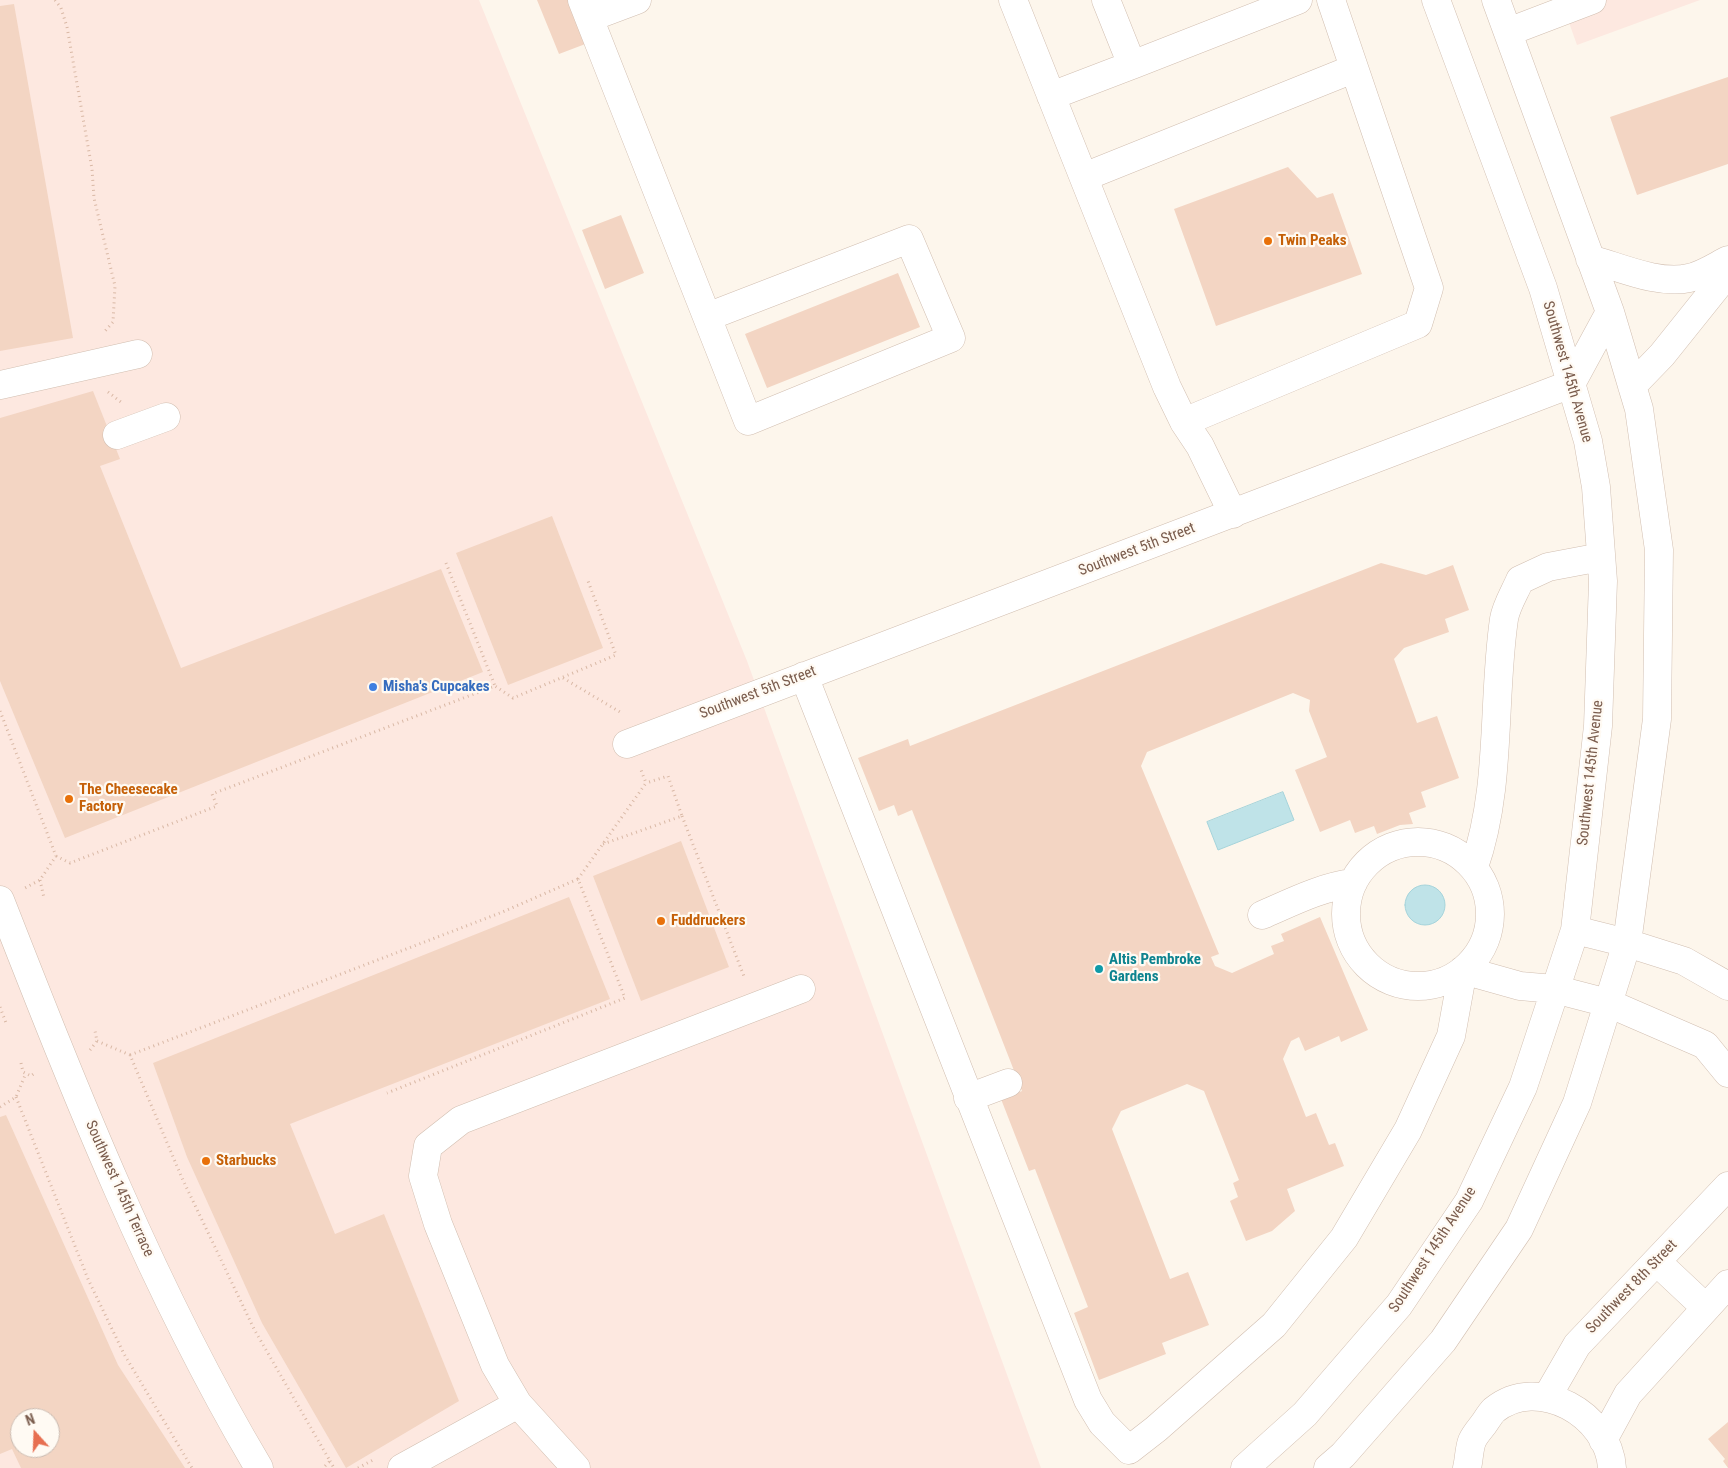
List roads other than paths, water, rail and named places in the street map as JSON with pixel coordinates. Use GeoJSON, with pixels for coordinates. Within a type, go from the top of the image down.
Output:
{"type":"FeatureCollection","features":[{"type":"Feature","properties":{"kind":"street"},"geometry":{"type":"LineString","coordinates":[[637,0],[586,9],[707,317],[748,421],[951,338],[909,238],[707,317]]}},
{"type":"Feature","properties":{"kind":"street"},"geometry":{"type":"LineString","coordinates":[[1013,0],[1167,388],[1184,422],[1200,446],[1232,514]]}},
{"type":"Feature","properties":{"kind":"street"},"geometry":{"type":"LineString","coordinates":[[1106,0],[1132,65]]}},
{"type":"Feature","properties":{"kind":"street"},"geometry":{"type":"LineString","coordinates":[[1051,96],[1298,0]]}},
{"type":"Feature","properties":{"kind":"street"},"geometry":{"type":"LineString","coordinates":[[1184,422],[1418,324],[1429,288],[1331,0]]}},
{"type":"Feature","properties":{"kind":"street","name":"Southwest 145th Avenue"},"geometry":{"type":"LineString","coordinates":[[1245,1468],[1305,1414],[1399,1304],[1469,1201],[1523,1087],[1574,930],[1598,726],[1602,581],[1596,487],[1588,441],[1543,288],[1436,0]]}},
{"type":"Feature","properties":{"kind":"street"},"geometry":{"type":"LineString","coordinates":[[1328,1468],[1343,1455],[1443,1341],[1519,1229],[1577,1104],[1627,943],[1657,719],[1659,550],[1639,409],[1610,312],[1496,0]]}},
{"type":"Feature","properties":{"kind":"street"},"geometry":{"type":"LineString","coordinates":[[1508,32],[1592,0]]}},
{"type":"Feature","properties":{"kind":"street"},"geometry":{"type":"LineString","coordinates":[[1084,177],[1353,69]]}},
{"type":"Feature","properties":{"kind":"street"},"geometry":{"type":"LineString","coordinates":[[1590,259],[1654,277],[1675,280],[1689,279],[1728,260]]}},
{"type":"Feature","properties":{"kind":"street"},"geometry":{"type":"LineString","coordinates":[[1632,386],[1662,355],[1722,280],[1728,260]]}},
{"type":"Feature","properties":{"kind":"street"},"geometry":{"type":"LineString","coordinates":[[1571,384],[1610,312]]}},
{"type":"Feature","properties":{"kind":"street"},"geometry":{"type":"LineString","coordinates":[[0,385],[138,354]]}},
{"type":"Feature","properties":{"kind":"street","name":"Southwest 5th Street"},"geometry":{"type":"LineString","coordinates":[[629,741],[1571,384]]}},
{"type":"Feature","properties":{"kind":"street"},"geometry":{"type":"LineString","coordinates":[[117,435],[166,417]]}},
{"type":"Feature","properties":{"kind":"street"},"geometry":{"type":"LineString","coordinates":[[1474,867],[1484,838],[1494,764],[1505,617],[1520,580],[1548,567],[1601,557]]}},
{"type":"Feature","properties":{"kind":"street"},"geometry":{"type":"LineString","coordinates":[[804,676],[1088,1400],[1102,1423],[1137,1459],[1156,1429],[1274,1324],[1344,1238],[1408,1130],[1443,1053],[1450,1036],[1463,970]]}},
{"type":"Feature","properties":{"kind":"street"},"geometry":{"type":"LineString","coordinates":[[1409,842],[1433,843],[1455,851],[1474,867],[1486,887],[1491,909],[1488,932],[1479,953],[1463,970],[1442,982],[1418,986],[1394,982],[1373,970],[1357,953],[1348,930],[1346,906],[1353,883],[1366,864],[1386,849],[1409,842]]}},
{"type":"Feature","properties":{"kind":"street"},"geometry":{"type":"LineString","coordinates":[[1262,914],[1323,890],[1353,883]]}},
{"type":"Feature","properties":{"kind":"street","name":"Southwest 145th Terrace"},"geometry":{"type":"LineString","coordinates":[[0,900],[82,1106],[134,1228],[190,1342],[259,1468]]}},
{"type":"Feature","properties":{"kind":"street"},"geometry":{"type":"LineString","coordinates":[[1574,930],[1627,943],[1684,961],[1728,986]]}},
{"type":"Feature","properties":{"kind":"street"},"geometry":{"type":"LineString","coordinates":[[1463,970],[1520,986],[1554,989],[1608,1003],[1705,1045],[1728,1073]]}},
{"type":"Feature","properties":{"kind":"street"},"geometry":{"type":"LineString","coordinates":[[576,1468],[518,1404],[495,1365],[438,1224],[423,1176],[428,1146],[461,1120],[801,989]]}},
{"type":"Feature","properties":{"kind":"street"},"geometry":{"type":"LineString","coordinates":[[968,1098],[1008,1083]]}},
{"type":"Feature","properties":{"kind":"street","name":"Southwest 8th Street"},"geometry":{"type":"LineString","coordinates":[[1547,1397],[1577,1345],[1728,1186]]}},
{"type":"Feature","properties":{"kind":"street"},"geometry":{"type":"LineString","coordinates":[[1657,1262],[1706,1308]]}},
{"type":"Feature","properties":{"kind":"street"},"geometry":{"type":"LineString","coordinates":[[1603,1440],[1628,1394],[1728,1284]]}},
{"type":"Feature","properties":{"kind":"street"},"geometry":{"type":"LineString","coordinates":[[1467,1468],[1472,1441],[1494,1410],[1521,1397],[1547,1397],[1570,1405],[1590,1421],[1603,1440],[1612,1468]]}},
{"type":"Feature","properties":{"kind":"street"},"geometry":{"type":"LineString","coordinates":[[402,1468],[518,1404]]}},
{"type":"Feature","properties":{"kind":"water"},"geometry":{"type":"Polygon","coordinates":[[[1283,792],[1294,820],[1218,850],[1207,822],[1283,792]]]}},
{"type":"Feature","properties":{"kind":"water"},"geometry":{"type":"Polygon","coordinates":[[[1429,885],[1436,888],[1442,894],[1445,905],[1444,913],[1436,922],[1429,925],[1421,925],[1414,922],[1406,913],[1405,901],[1408,894],[1417,886],[1429,885]]]}},
{"type":"Feature","properties":{"kind":"place","name":"Twin Peaks"},"geometry":{"type":"Point","coordinates":[1268,241]}},
{"type":"Feature","properties":{"kind":"place","name":"Misha's Cupcakes"},"geometry":{"type":"Point","coordinates":[373,687]}},
{"type":"Feature","properties":{"kind":"place","name":"The Cheesecake Factory"},"geometry":{"type":"Point","coordinates":[69,799]}},
{"type":"Feature","properties":{"kind":"place","name":"Fuddruckers"},"geometry":{"type":"Point","coordinates":[661,921]}},
{"type":"Feature","properties":{"kind":"place","name":"Altis Pembroke Gardens"},"geometry":{"type":"Point","coordinates":[1099,969]}},
{"type":"Feature","properties":{"kind":"place","name":"Starbucks"},"geometry":{"type":"Point","coordinates":[206,1161]}}]}
